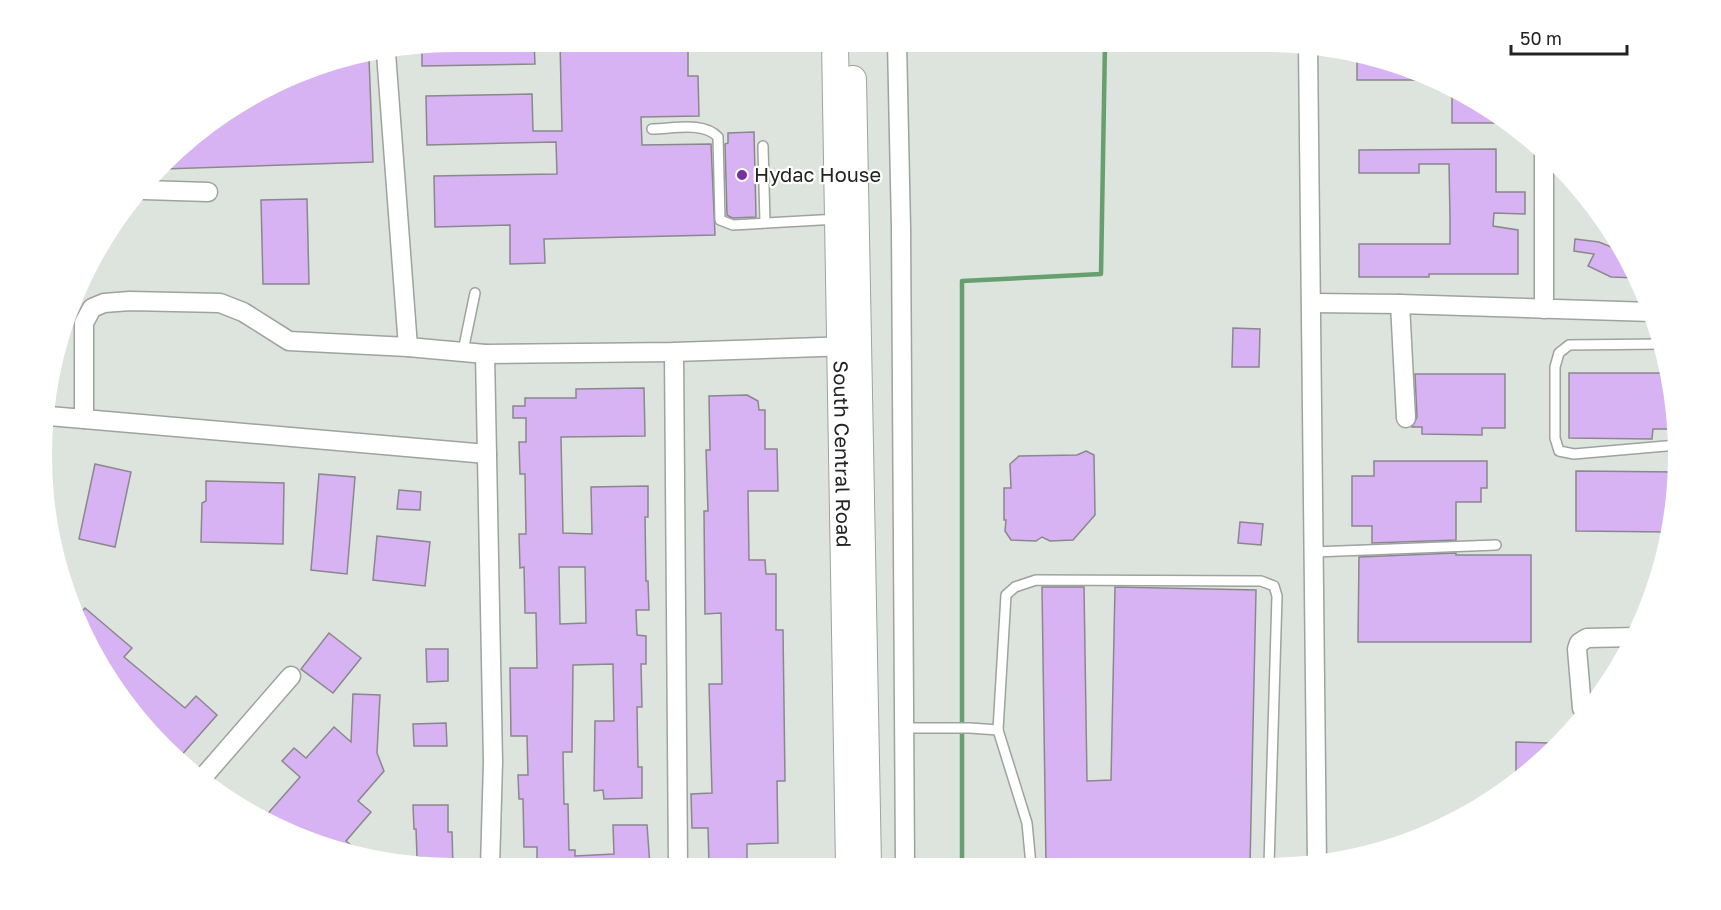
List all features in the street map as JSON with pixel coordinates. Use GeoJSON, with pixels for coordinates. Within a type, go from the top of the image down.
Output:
{"type":"FeatureCollection","features":[{"type":"Feature","properties":{"kind":"main road","name":"South Central Road"},"geometry":{"type":"LineString","coordinates":[[835,52],[838,219],[849,346],[868,858]]}},
{"type":"Feature","properties":{"kind":"main road","name":"South Central Road"},"geometry":{"type":"LineString","coordinates":[[849,858],[849,346],[853,52]]}},
{"type":"Feature","properties":{"kind":"street"},"geometry":{"type":"LineString","coordinates":[[897,52],[901,228],[905,858]]}},
{"type":"Feature","properties":{"kind":"street"},"geometry":{"type":"LineString","coordinates":[[1308,55],[1317,854]]}},
{"type":"Feature","properties":{"kind":"street"},"geometry":{"type":"LineString","coordinates":[[386,58],[408,346]]}},
{"type":"Feature","properties":{"kind":"street"},"geometry":{"type":"LineString","coordinates":[[1544,164],[1544,309]]}},
{"type":"Feature","properties":{"kind":"street"},"geometry":{"type":"LineString","coordinates":[[152,190],[208,192]]}},
{"type":"Feature","properties":{"kind":"street"},"geometry":{"type":"LineString","coordinates":[[84,419],[77,321],[92,308],[104,303],[130,301],[220,303],[243,312],[289,341],[408,346],[485,354],[674,352],[849,346]]}},
{"type":"Feature","properties":{"kind":"street"},"geometry":{"type":"LineString","coordinates":[[1312,303],[1642,312]]}},
{"type":"Feature","properties":{"kind":"street"},"geometry":{"type":"LineString","coordinates":[[1400,304],[1406,418]]}},
{"type":"Feature","properties":{"kind":"street"},"geometry":{"type":"LineString","coordinates":[[674,352],[678,858]]}},
{"type":"Feature","properties":{"kind":"street"},"geometry":{"type":"LineString","coordinates":[[485,354],[493,762],[490,858]]}},
{"type":"Feature","properties":{"kind":"street"},"geometry":{"type":"LineString","coordinates":[[54,416],[487,454]]}},
{"type":"Feature","properties":{"kind":"street"},"geometry":{"type":"LineString","coordinates":[[1582,704],[1577,649],[1579,643],[1587,638],[1625,637]]}},
{"type":"Feature","properties":{"kind":"street"},"geometry":{"type":"LineString","coordinates":[[207,772],[291,676]]}},
{"type":"Feature","properties":{"kind":"lane"},"geometry":{"type":"LineString","coordinates":[[652,129],[704,128],[713,131],[718,137],[720,220],[733,225],[838,219]]}},
{"type":"Feature","properties":{"kind":"lane"},"geometry":{"type":"LineString","coordinates":[[763,146],[765,223]]}},
{"type":"Feature","properties":{"kind":"lane"},"geometry":{"type":"LineString","coordinates":[[463,351],[475,293]]}},
{"type":"Feature","properties":{"kind":"lane"},"geometry":{"type":"LineString","coordinates":[[1653,344],[1569,345],[1559,353],[1555,367],[1555,438],[1559,451],[1574,454],[1668,446]]}},
{"type":"Feature","properties":{"kind":"lane"},"geometry":{"type":"LineString","coordinates":[[1314,552],[1496,545]]}},
{"type":"Feature","properties":{"kind":"lane"},"geometry":{"type":"LineString","coordinates":[[1030,858],[1027,823],[998,730],[1006,595],[1015,586],[1036,580],[1261,582],[1274,586],[1277,596],[1269,858]]}},
{"type":"Feature","properties":{"kind":"lane"},"geometry":{"type":"LineString","coordinates":[[904,728],[998,730]]}},
{"type":"Feature","properties":{"kind":"building"},"geometry":{"type":"Polygon","coordinates":[[[534,52],[535,64],[422,66],[422,54],[534,52]]]}},
{"type":"Feature","properties":{"kind":"building"},"geometry":{"type":"Polygon","coordinates":[[[560,52],[688,52],[688,76],[698,76],[699,116],[641,117],[642,145],[711,144],[715,235],[544,239],[545,263],[510,264],[510,225],[435,227],[434,176],[557,174],[556,142],[427,145],[426,96],[532,94],[533,131],[562,131],[560,52]]]}},
{"type":"Feature","properties":{"kind":"building"},"geometry":{"type":"Polygon","coordinates":[[[369,62],[373,162],[171,169],[231,120],[254,106],[301,83],[369,62]]]}},
{"type":"Feature","properties":{"kind":"building"},"geometry":{"type":"Polygon","coordinates":[[[1357,63],[1412,80],[1357,80],[1357,63]]]}},
{"type":"Feature","properties":{"kind":"building"},"geometry":{"type":"Polygon","coordinates":[[[1452,98],[1494,123],[1452,123],[1452,98]]]}},
{"type":"Feature","properties":{"kind":"building","name":"Hydac House"},"geometry":{"type":"Polygon","coordinates":[[[754,132],[756,217],[732,218],[727,215],[725,144],[728,143],[728,133],[754,132]]]}},
{"type":"Feature","properties":{"kind":"building"},"geometry":{"type":"Polygon","coordinates":[[[1496,149],[1496,192],[1525,192],[1525,214],[1494,213],[1493,226],[1518,230],[1518,274],[1359,277],[1359,244],[1450,244],[1450,218],[1449,164],[1419,164],[1419,173],[1359,173],[1359,150],[1496,149]]]}},
{"type":"Feature","properties":{"kind":"building"},"geometry":{"type":"Polygon","coordinates":[[[307,199],[309,284],[263,284],[261,200],[307,199]]]}},
{"type":"Feature","properties":{"kind":"building"},"geometry":{"type":"Polygon","coordinates":[[[1575,239],[1599,242],[1611,247],[1627,278],[1611,277],[1588,266],[1594,254],[1574,251],[1575,239]]]}},
{"type":"Feature","properties":{"kind":"building"},"geometry":{"type":"Polygon","coordinates":[[[1233,328],[1260,329],[1259,367],[1232,367],[1233,328]]]}},
{"type":"Feature","properties":{"kind":"building"},"geometry":{"type":"Polygon","coordinates":[[[1569,373],[1660,373],[1668,429],[1653,429],[1652,439],[1569,438],[1569,373]]]}},
{"type":"Feature","properties":{"kind":"building"},"geometry":{"type":"Polygon","coordinates":[[[1415,374],[1505,374],[1505,428],[1482,428],[1482,435],[1422,434],[1422,427],[1412,427],[1417,417],[1415,374]]]}},
{"type":"Feature","properties":{"kind":"building"},"geometry":{"type":"Polygon","coordinates":[[[644,388],[645,436],[561,437],[563,533],[592,534],[591,487],[648,486],[648,517],[645,517],[649,610],[636,610],[637,635],[646,636],[646,664],[641,664],[642,707],[637,707],[638,767],[642,767],[642,798],[604,799],[603,790],[594,791],[595,721],[614,721],[613,664],[573,665],[572,752],[563,752],[564,804],[568,804],[569,850],[575,850],[575,856],[614,854],[613,825],[647,825],[649,858],[537,858],[537,847],[524,847],[523,799],[519,799],[518,775],[528,775],[527,736],[511,736],[510,668],[537,668],[536,613],[525,613],[524,567],[520,568],[519,534],[526,534],[525,474],[520,474],[519,442],[526,442],[526,418],[513,418],[513,406],[525,406],[525,398],[576,398],[576,389],[644,388]],[[559,567],[560,624],[586,623],[585,567],[559,567]]]}},
{"type":"Feature","properties":{"kind":"building"},"geometry":{"type":"Polygon","coordinates":[[[747,395],[758,401],[759,410],[765,410],[765,449],[777,449],[778,491],[748,491],[749,560],[765,560],[766,574],[776,574],[776,630],[783,630],[785,781],[777,781],[778,843],[747,844],[747,858],[709,858],[708,828],[692,828],[691,794],[712,793],[709,684],[722,684],[721,613],[705,614],[704,511],[708,511],[706,450],[710,450],[709,396],[747,395]]]}},
{"type":"Feature","properties":{"kind":"building"},"geometry":{"type":"Polygon","coordinates":[[[1086,451],[1094,455],[1095,515],[1073,540],[1050,541],[1042,537],[1036,541],[1011,540],[1005,531],[1006,520],[1004,520],[1004,488],[1011,488],[1010,464],[1019,456],[1077,455],[1086,451]]]}},
{"type":"Feature","properties":{"kind":"building"},"geometry":{"type":"Polygon","coordinates":[[[1374,461],[1487,461],[1487,488],[1481,488],[1481,502],[1456,502],[1456,540],[1372,543],[1372,526],[1352,526],[1352,476],[1374,476],[1374,461]]]}},
{"type":"Feature","properties":{"kind":"building"},"geometry":{"type":"Polygon","coordinates":[[[95,464],[131,472],[115,547],[79,539],[95,464]]]}},
{"type":"Feature","properties":{"kind":"building"},"geometry":{"type":"Polygon","coordinates":[[[1576,471],[1668,472],[1661,532],[1576,531],[1576,471]]]}},
{"type":"Feature","properties":{"kind":"building"},"geometry":{"type":"Polygon","coordinates":[[[319,474],[355,477],[347,574],[311,570],[319,474]]]}},
{"type":"Feature","properties":{"kind":"building"},"geometry":{"type":"Polygon","coordinates":[[[206,481],[284,483],[283,544],[201,542],[202,503],[206,501],[206,481]]]}},
{"type":"Feature","properties":{"kind":"building"},"geometry":{"type":"Polygon","coordinates":[[[399,490],[421,492],[420,510],[397,509],[399,490]]]}},
{"type":"Feature","properties":{"kind":"building"},"geometry":{"type":"Polygon","coordinates":[[[1240,522],[1263,524],[1261,545],[1238,543],[1240,522]]]}},
{"type":"Feature","properties":{"kind":"building"},"geometry":{"type":"Polygon","coordinates":[[[377,536],[430,542],[425,586],[373,580],[377,536]]]}},
{"type":"Feature","properties":{"kind":"building"},"geometry":{"type":"Polygon","coordinates":[[[1456,553],[1456,555],[1531,555],[1531,642],[1358,642],[1359,557],[1456,553]]]}},
{"type":"Feature","properties":{"kind":"building"},"geometry":{"type":"Polygon","coordinates":[[[1042,587],[1084,587],[1087,781],[1111,780],[1115,587],[1256,590],[1250,858],[1046,858],[1042,587]]]}},
{"type":"Feature","properties":{"kind":"building"},"geometry":{"type":"Polygon","coordinates":[[[85,608],[132,648],[124,657],[185,708],[196,696],[217,715],[184,752],[152,720],[120,679],[83,610],[85,608]]]}},
{"type":"Feature","properties":{"kind":"building"},"geometry":{"type":"Polygon","coordinates":[[[329,633],[361,658],[333,693],[301,669],[329,633]]]}},
{"type":"Feature","properties":{"kind":"building"},"geometry":{"type":"Polygon","coordinates":[[[426,649],[448,649],[448,681],[427,682],[426,649]]]}},
{"type":"Feature","properties":{"kind":"building"},"geometry":{"type":"Polygon","coordinates":[[[353,694],[380,695],[377,753],[384,771],[358,801],[371,812],[346,841],[348,843],[301,827],[269,812],[300,777],[282,761],[294,748],[306,758],[334,727],[351,742],[353,694]]]}},
{"type":"Feature","properties":{"kind":"building"},"geometry":{"type":"Polygon","coordinates":[[[446,723],[447,746],[414,746],[413,724],[446,723]]]}},
{"type":"Feature","properties":{"kind":"building"},"geometry":{"type":"Polygon","coordinates":[[[1516,742],[1548,743],[1531,758],[1516,770],[1516,742]]]}},
{"type":"Feature","properties":{"kind":"building"},"geometry":{"type":"Polygon","coordinates":[[[413,805],[448,805],[448,832],[452,832],[453,858],[417,856],[416,829],[414,829],[413,805]]]}},
{"type":"Feature","properties":{"kind":"waterway"},"geometry":{"type":"LineString","coordinates":[[962,858],[962,281],[1101,274],[1105,52]]}},
{"type":"Feature","properties":{"kind":"place","name":"Hydac House"},"geometry":{"type":"Point","coordinates":[742,175]}}]}
